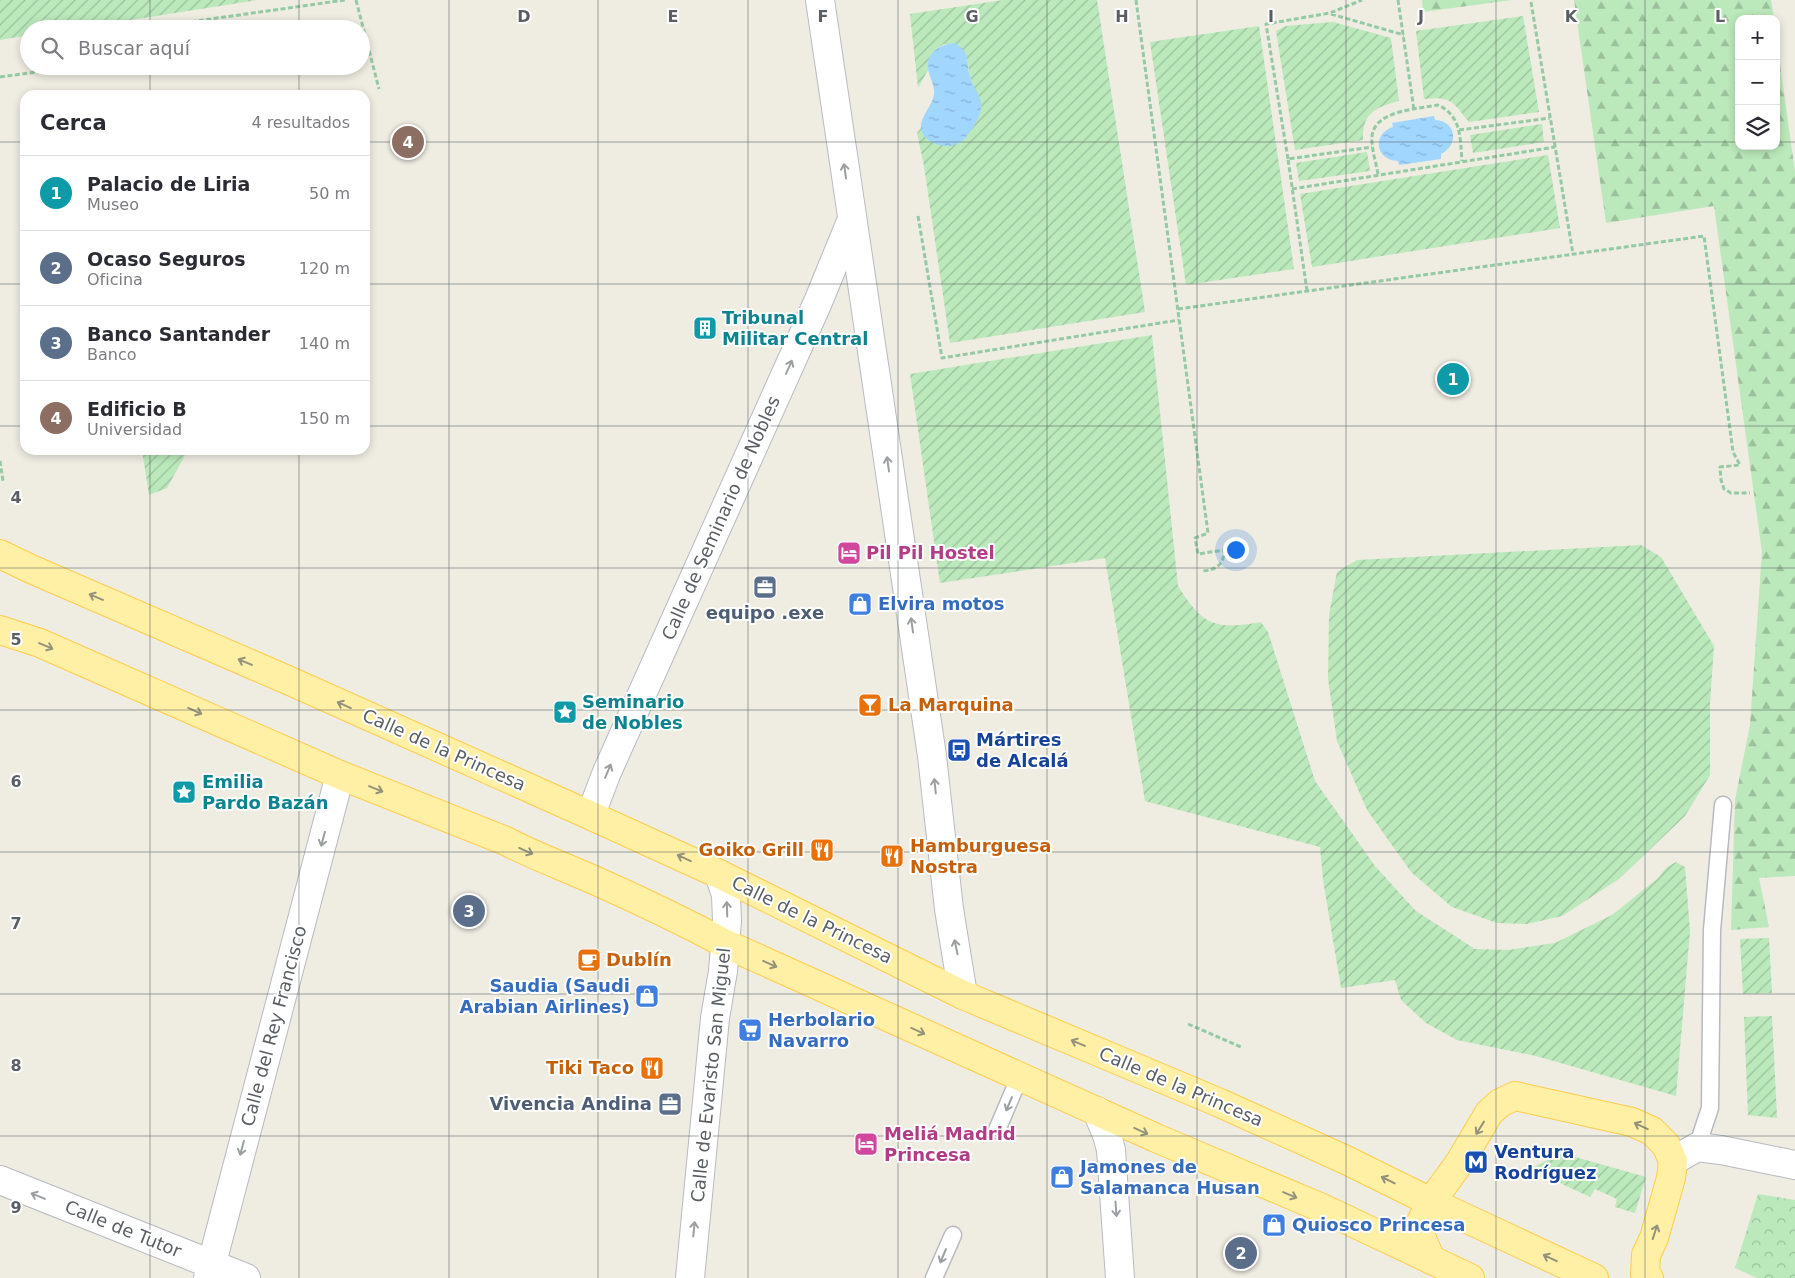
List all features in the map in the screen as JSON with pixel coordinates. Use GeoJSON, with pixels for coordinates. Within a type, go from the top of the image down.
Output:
{"type":"FeatureCollection","features":[{"type":"Feature","properties":{"kind":"main road","name":"Calle de la Princesa"},"geometry":{"type":"LineString","coordinates":[[0,554],[594,817],[719,874],[963,995],[1220,1103],[1346,1160],[1594,1278]]}},
{"type":"Feature","properties":{"kind":"main road"},"geometry":{"type":"LineString","coordinates":[[0,630],[40,643],[340,775],[506,841],[676,916],[726,944],[1096,1111],[1322,1208],[1470,1278]]}},
{"type":"Feature","properties":{"kind":"main road"},"geometry":{"type":"LineString","coordinates":[[1431,1260],[1420,1234],[1421,1222],[1431,1202],[1460,1162],[1489,1113],[1500,1104],[1515,1096],[1632,1122],[1652,1131],[1666,1145],[1673,1161],[1671,1178],[1654,1238],[1646,1255],[1645,1274],[1649,1278]]}},
{"type":"Feature","properties":{"kind":"street"},"geometry":{"type":"LineString","coordinates":[[820,0],[932,756],[950,909],[963,995]]}},
{"type":"Feature","properties":{"kind":"street","name":"Calle de Seminario de Nobles"},"geometry":{"type":"LineString","coordinates":[[594,817],[594,806],[607,772],[818,302],[852,220]]}},
{"type":"Feature","properties":{"kind":"street","name":"Calle del Rey Francisco"},"geometry":{"type":"LineString","coordinates":[[210,1271],[340,775]]}},
{"type":"Feature","properties":{"kind":"street","name":"Calle de Evaristo San Miguel"},"geometry":{"type":"LineString","coordinates":[[690,1278],[715,1018],[726,944],[726,895],[719,874]]}},
{"type":"Feature","properties":{"kind":"street"},"geometry":{"type":"LineString","coordinates":[[1096,1111],[1107,1135],[1111,1150],[1120,1278]]}},
{"type":"Feature","properties":{"kind":"street"},"geometry":{"type":"LineString","coordinates":[[1673,1161],[1697,1147],[1722,1150],[1795,1165]]}},
{"type":"Feature","properties":{"kind":"street","name":"Calle de Tutor"},"geometry":{"type":"LineString","coordinates":[[0,1180],[210,1271],[246,1278]]}},
{"type":"Feature","properties":{"kind":"lane"},"geometry":{"type":"LineString","coordinates":[[1697,1147],[1710,1108],[1712,930],[1723,805]]}},
{"type":"Feature","properties":{"kind":"lane"},"geometry":{"type":"LineString","coordinates":[[997,1130],[1020,1076]]}},
{"type":"Feature","properties":{"kind":"lane"},"geometry":{"type":"LineString","coordinates":[[934,1278],[952,1235]]}},
{"type":"Feature","properties":{"kind":"path"},"geometry":{"type":"LineString","coordinates":[[203,20],[345,0]]}},
{"type":"Feature","properties":{"kind":"path"},"geometry":{"type":"LineString","coordinates":[[356,0],[361,20]]}},
{"type":"Feature","properties":{"kind":"path"},"geometry":{"type":"LineString","coordinates":[[1136,0],[1208,533],[1195,538],[1198,554],[1224,550],[1222,564],[1214,570],[1202,571]]}},
{"type":"Feature","properties":{"kind":"path"},"geometry":{"type":"LineString","coordinates":[[1307,291],[1266,24],[1330,14],[1362,0]]}},
{"type":"Feature","properties":{"kind":"path"},"geometry":{"type":"LineString","coordinates":[[1398,0],[1414,110]]}},
{"type":"Feature","properties":{"kind":"path"},"geometry":{"type":"LineString","coordinates":[[1531,2],[1573,254]]}},
{"type":"Feature","properties":{"kind":"path"},"geometry":{"type":"LineString","coordinates":[[1330,14],[1404,35]]}},
{"type":"Feature","properties":{"kind":"path"},"geometry":{"type":"LineString","coordinates":[[370,54],[379,89]]}},
{"type":"Feature","properties":{"kind":"path"},"geometry":{"type":"LineString","coordinates":[[0,77],[20,74]]}},
{"type":"Feature","properties":{"kind":"path"},"geometry":{"type":"LineString","coordinates":[[1378,174],[1372,147],[1374,129],[1379,121],[1388,115],[1438,106],[1446,109],[1457,122],[1462,161]]}},
{"type":"Feature","properties":{"kind":"path"},"geometry":{"type":"LineString","coordinates":[[1459,130],[1550,118]]}},
{"type":"Feature","properties":{"kind":"path"},"geometry":{"type":"LineString","coordinates":[[1288,159],[1372,147]]}},
{"type":"Feature","properties":{"kind":"path"},"geometry":{"type":"LineString","coordinates":[[1292,189],[1555,147]]}},
{"type":"Feature","properties":{"kind":"path"},"geometry":{"type":"LineString","coordinates":[[918,216],[942,358],[1179,320]]}},
{"type":"Feature","properties":{"kind":"path"},"geometry":{"type":"LineString","coordinates":[[1178,309],[1704,236],[1733,452],[1740,466],[1720,467],[1721,480],[1724,489],[1731,493],[1750,493]]}},
{"type":"Feature","properties":{"kind":"path"},"geometry":{"type":"LineString","coordinates":[[0,461],[3,481]]}},
{"type":"Feature","properties":{"kind":"path"},"geometry":{"type":"LineString","coordinates":[[1188,1024],[1243,1048]]}},
{"type":"Feature","properties":{"kind":"green space"},"geometry":{"type":"Polygon","coordinates":[[[0,0],[257,0],[131,20],[20,20],[20,37],[0,40],[0,0]]]}},
{"type":"Feature","properties":{"kind":"green space"},"geometry":{"type":"Polygon","coordinates":[[[1003,0],[1097,0],[1145,312],[950,343],[924,166],[917,133],[921,128],[923,135],[974,125],[981,108],[970,77],[967,59],[959,46],[944,44],[936,49],[931,55],[928,62],[928,70],[918,88],[910,14],[1003,0]]]}},
{"type":"Feature","properties":{"kind":"green space"},"geometry":{"type":"Polygon","coordinates":[[[1422,0],[1512,0],[1423,12],[1422,0]]]}},
{"type":"Feature","properties":{"kind":"green space"},"geometry":{"type":"Polygon","coordinates":[[[1574,0],[1771,0],[1773,15],[1735,15],[1735,150],[1780,150],[1780,64],[1795,172],[1795,876],[1759,878],[1769,927],[1731,930],[1735,800],[1750,725],[1762,552],[1714,206],[1606,223],[1574,0]]]}},
{"type":"Feature","properties":{"kind":"green space"},"geometry":{"type":"Polygon","coordinates":[[[1523,16],[1539,112],[1469,122],[1451,102],[1433,98],[1424,99],[1416,31],[1523,16]]]}},
{"type":"Feature","properties":{"kind":"green space"},"geometry":{"type":"Polygon","coordinates":[[[1333,22],[1391,38],[1399,101],[1377,109],[1368,117],[1363,131],[1363,140],[1295,150],[1276,31],[1286,26],[1333,22]]]}},
{"type":"Feature","properties":{"kind":"green space"},"geometry":{"type":"Polygon","coordinates":[[[1259,26],[1294,269],[1186,285],[1150,42],[1259,26]]]}},
{"type":"Feature","properties":{"kind":"green space"},"geometry":{"type":"Polygon","coordinates":[[[1542,124],[1544,142],[1473,153],[1470,135],[1542,124]]]}},
{"type":"Feature","properties":{"kind":"green space"},"geometry":{"type":"Polygon","coordinates":[[[1367,152],[1370,171],[1299,181],[1296,163],[1367,152]]]}},
{"type":"Feature","properties":{"kind":"green space"},"geometry":{"type":"Polygon","coordinates":[[[1548,155],[1560,228],[1312,267],[1300,194],[1548,155]]]}},
{"type":"Feature","properties":{"kind":"green space"},"geometry":{"type":"Polygon","coordinates":[[[1152,335],[1178,586],[1195,610],[1212,622],[1221,625],[1232,625],[1261,622],[1268,632],[1315,781],[1375,866],[1416,911],[1475,949],[1508,950],[1555,943],[1612,915],[1657,879],[1667,867],[1676,862],[1685,867],[1690,931],[1676,1096],[1536,1056],[1457,1040],[1426,1023],[1401,1000],[1395,980],[1341,988],[1323,880],[1320,847],[1145,801],[1105,558],[940,583],[910,374],[1152,335]]]}},
{"type":"Feature","properties":{"kind":"green space"},"geometry":{"type":"Polygon","coordinates":[[[143,455],[185,455],[167,488],[149,495],[143,455]]]}},
{"type":"Feature","properties":{"kind":"green space"},"geometry":{"type":"Polygon","coordinates":[[[1641,545],[1661,557],[1714,646],[1710,704],[1710,775],[1685,816],[1619,879],[1562,916],[1527,924],[1497,923],[1452,907],[1411,872],[1367,810],[1337,741],[1328,679],[1329,615],[1337,572],[1357,560],[1641,545]]]}},
{"type":"Feature","properties":{"kind":"green space"},"geometry":{"type":"Polygon","coordinates":[[[1769,938],[1772,993],[1743,994],[1740,939],[1769,938]]]}},
{"type":"Feature","properties":{"kind":"green space"},"geometry":{"type":"Polygon","coordinates":[[[1772,1016],[1777,1118],[1748,1115],[1744,1017],[1772,1016]]]}},
{"type":"Feature","properties":{"kind":"green space"},"geometry":{"type":"Polygon","coordinates":[[[1561,1153],[1646,1177],[1635,1213],[1615,1207],[1617,1199],[1595,1189],[1590,1197],[1530,1169],[1561,1153]]]}},
{"type":"Feature","properties":{"kind":"green space"},"geometry":{"type":"Polygon","coordinates":[[[1758,1194],[1795,1200],[1795,1278],[1757,1278],[1735,1268],[1758,1194]]]}},
{"type":"Feature","properties":{"kind":"water"},"geometry":{"type":"Polygon","coordinates":[[[955,43],[966,53],[969,73],[980,100],[981,108],[975,125],[963,141],[954,145],[943,146],[931,142],[921,129],[922,120],[934,94],[928,62],[929,57],[935,50],[955,43]]]}},
{"type":"Feature","properties":{"kind":"water"},"geometry":{"type":"Polygon","coordinates":[[[1434,116],[1435,120],[1448,124],[1453,134],[1451,145],[1441,154],[1441,159],[1399,165],[1398,161],[1385,157],[1381,152],[1379,141],[1381,135],[1393,127],[1392,123],[1434,116]]]}},
{"type":"Feature","properties":{"kind":"place","name":"Edificio B"},"geometry":{"type":"Point","coordinates":[408,142]}},
{"type":"Feature","properties":{"kind":"place","name":"Tribunal Militar Central"},"geometry":{"type":"Point","coordinates":[705,328]}},
{"type":"Feature","properties":{"kind":"place","name":"Palacio de Liria"},"geometry":{"type":"Point","coordinates":[1453,379]}},
{"type":"Feature","properties":{"kind":"place","name":"Pil Pil Hostel"},"geometry":{"type":"Point","coordinates":[849,553]}},
{"type":"Feature","properties":{"kind":"place","name":"equipo .exe"},"geometry":{"type":"Point","coordinates":[765,587]}},
{"type":"Feature","properties":{"kind":"place","name":"Elvira motos"},"geometry":{"type":"Point","coordinates":[860,604]}},
{"type":"Feature","properties":{"kind":"place","name":"La Marquina"},"geometry":{"type":"Point","coordinates":[870,705]}},
{"type":"Feature","properties":{"kind":"place","name":"Seminario de Nobles"},"geometry":{"type":"Point","coordinates":[565,712]}},
{"type":"Feature","properties":{"kind":"place","name":"Mártires de Alcalá"},"geometry":{"type":"Point","coordinates":[959,750]}},
{"type":"Feature","properties":{"kind":"place","name":"Emilia Pardo Bazán"},"geometry":{"type":"Point","coordinates":[184,792]}},
{"type":"Feature","properties":{"kind":"place","name":"Goiko Grill"},"geometry":{"type":"Point","coordinates":[822,850]}},
{"type":"Feature","properties":{"kind":"place","name":"Hamburguesa Nostra"},"geometry":{"type":"Point","coordinates":[892,856]}},
{"type":"Feature","properties":{"kind":"place","name":"Banco Santander"},"geometry":{"type":"Point","coordinates":[469,911]}},
{"type":"Feature","properties":{"kind":"place","name":"Dublín"},"geometry":{"type":"Point","coordinates":[589,960]}},
{"type":"Feature","properties":{"kind":"place","name":"Saudia (Saudi Arabian Airlines)"},"geometry":{"type":"Point","coordinates":[647,996]}},
{"type":"Feature","properties":{"kind":"place","name":"Herbolario Navarro"},"geometry":{"type":"Point","coordinates":[750,1030]}},
{"type":"Feature","properties":{"kind":"place","name":"Tiki Taco"},"geometry":{"type":"Point","coordinates":[652,1068]}},
{"type":"Feature","properties":{"kind":"place","name":"Vivencia Andina"},"geometry":{"type":"Point","coordinates":[670,1104]}},
{"type":"Feature","properties":{"kind":"place","name":"Meliá Madrid Princesa"},"geometry":{"type":"Point","coordinates":[866,1144]}},
{"type":"Feature","properties":{"kind":"place","name":"Ventura Rodríguez"},"geometry":{"type":"Point","coordinates":[1476,1162]}},
{"type":"Feature","properties":{"kind":"place","name":"Jamones de Salamanca Husan"},"geometry":{"type":"Point","coordinates":[1062,1177]}},
{"type":"Feature","properties":{"kind":"place","name":"Quiosco Princesa"},"geometry":{"type":"Point","coordinates":[1274,1225]}},
{"type":"Feature","properties":{"kind":"place","name":"Ocaso Seguros"},"geometry":{"type":"Point","coordinates":[1241,1253]}}]}
